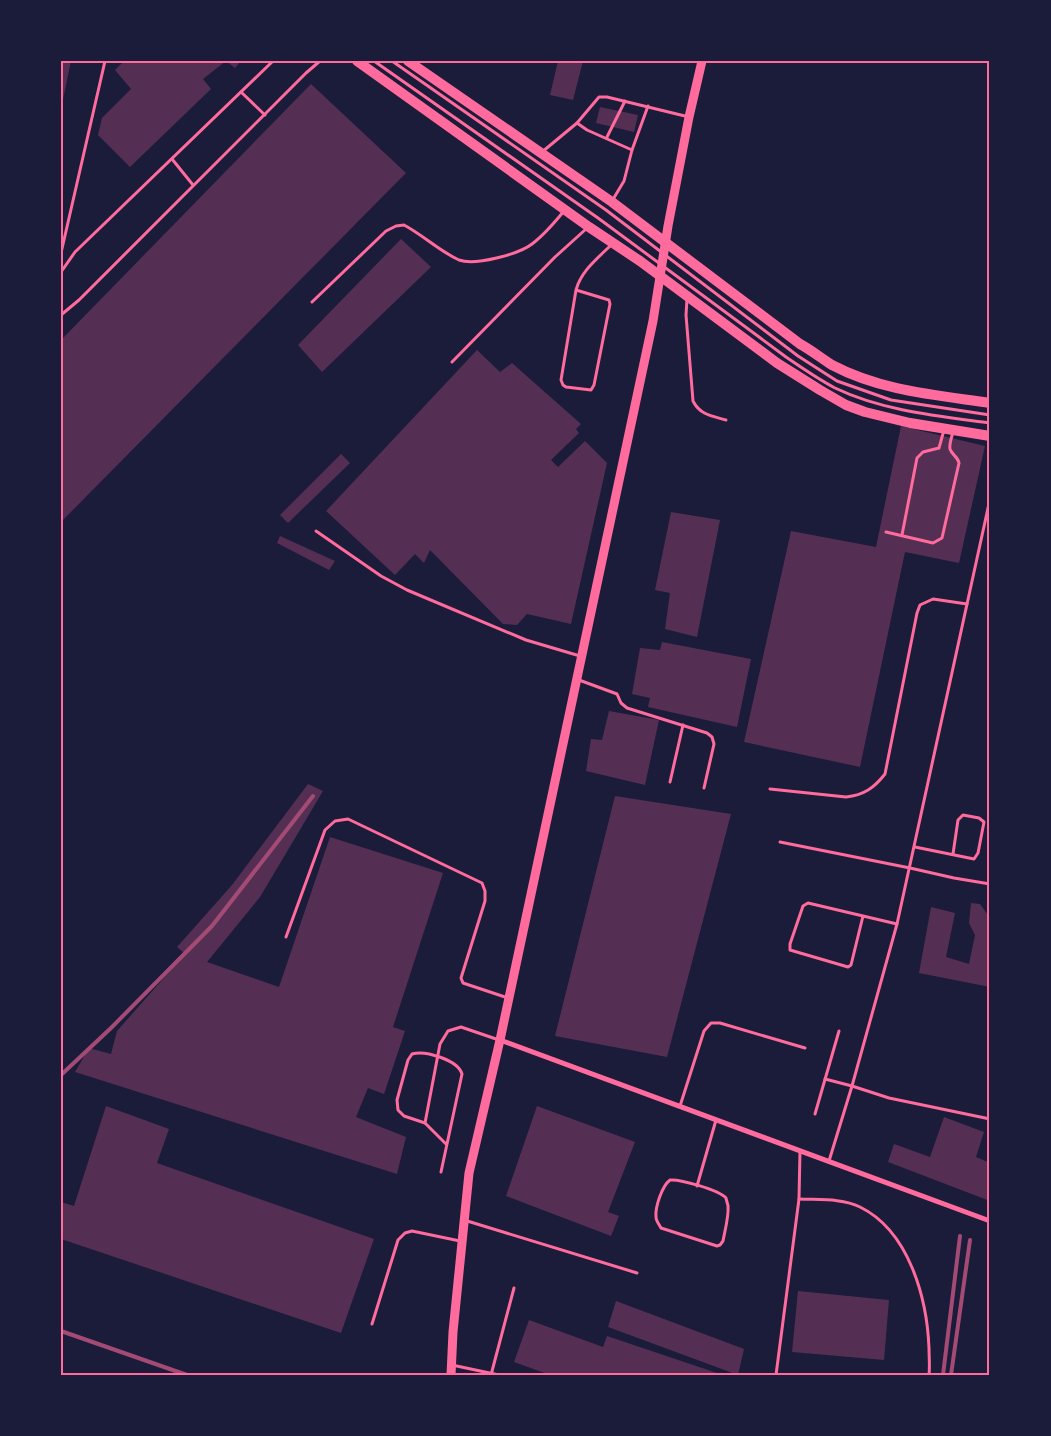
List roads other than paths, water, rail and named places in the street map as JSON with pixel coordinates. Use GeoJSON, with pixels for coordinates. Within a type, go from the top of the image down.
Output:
{"type":"FeatureCollection","features":[{"type":"Feature","properties":{"kind":"main road"},"geometry":{"type":"LineString","coordinates":[[357,61],[589,227],[662,272],[688,296],[777,363],[846,405],[886,418],[990,436]]}},
{"type":"Feature","properties":{"kind":"main road"},"geometry":{"type":"LineString","coordinates":[[408,61],[612,202],[800,344],[832,365],[889,387],[990,404]]}},
{"type":"Feature","properties":{"kind":"street"},"geometry":{"type":"LineString","coordinates":[[451,1375],[469,1173],[500,1040],[651,331],[689,117],[702,61]]}},
{"type":"Feature","properties":{"kind":"street"},"geometry":{"type":"LineString","coordinates":[[500,1040],[990,1221]]}},
{"type":"Feature","properties":{"kind":"lane"},"geometry":{"type":"LineString","coordinates":[[61,253],[105,61]]}},
{"type":"Feature","properties":{"kind":"lane"},"geometry":{"type":"LineString","coordinates":[[61,272],[75,252],[272,61]]}},
{"type":"Feature","properties":{"kind":"lane"},"geometry":{"type":"LineString","coordinates":[[61,316],[320,61]]}},
{"type":"Feature","properties":{"kind":"lane"},"geometry":{"type":"LineString","coordinates":[[374,61],[598,218],[662,272],[814,376],[837,389],[905,411],[990,423]]}},
{"type":"Feature","properties":{"kind":"lane"},"geometry":{"type":"LineString","coordinates":[[392,61],[606,210],[798,356],[837,381],[891,400],[990,415]]}},
{"type":"Feature","properties":{"kind":"lane"},"geometry":{"type":"LineString","coordinates":[[241,92],[265,114]]}},
{"type":"Feature","properties":{"kind":"lane"},"geometry":{"type":"LineString","coordinates":[[541,152],[554,144],[577,123],[600,97],[608,97],[689,117]]}},
{"type":"Feature","properties":{"kind":"lane"},"geometry":{"type":"LineString","coordinates":[[606,138],[625,101]]}},
{"type":"Feature","properties":{"kind":"lane"},"geometry":{"type":"LineString","coordinates":[[612,202],[624,181],[632,150],[648,106]]}},
{"type":"Feature","properties":{"kind":"lane"},"geometry":{"type":"LineString","coordinates":[[577,123],[587,130],[632,150]]}},
{"type":"Feature","properties":{"kind":"lane"},"geometry":{"type":"LineString","coordinates":[[172,158],[194,186]]}},
{"type":"Feature","properties":{"kind":"lane"},"geometry":{"type":"LineString","coordinates":[[312,302],[386,231],[396,226],[404,225],[445,253],[461,261],[481,261],[515,252],[532,244],[566,210]]}},
{"type":"Feature","properties":{"kind":"lane"},"geometry":{"type":"LineString","coordinates":[[452,362],[555,257],[589,227]]}},
{"type":"Feature","properties":{"kind":"lane"},"geometry":{"type":"LineString","coordinates":[[576,290],[604,297],[609,300],[610,304],[594,385],[591,390],[587,391],[566,387],[562,383],[576,290],[579,280],[586,270],[613,242]]}},
{"type":"Feature","properties":{"kind":"lane"},"geometry":{"type":"LineString","coordinates":[[688,296],[686,316],[693,401],[697,408],[705,414],[726,420]]}},
{"type":"Feature","properties":{"kind":"lane"},"geometry":{"type":"LineString","coordinates":[[902,535],[917,458],[922,452],[939,448],[949,430]]}},
{"type":"Feature","properties":{"kind":"lane"},"geometry":{"type":"LineString","coordinates":[[886,532],[933,543],[940,540],[944,535],[959,463],[950,448],[949,430]]}},
{"type":"Feature","properties":{"kind":"lane"},"geometry":{"type":"LineString","coordinates":[[828,1162],[852,1086],[897,924],[990,499]]}},
{"type":"Feature","properties":{"kind":"lane"},"geometry":{"type":"LineString","coordinates":[[316,532],[381,576],[407,590],[526,640],[581,656]]}},
{"type":"Feature","properties":{"kind":"lane"},"geometry":{"type":"LineString","coordinates":[[770,789],[846,797],[858,796],[876,785],[885,774],[916,613],[920,605],[933,599],[967,604]]}},
{"type":"Feature","properties":{"kind":"lane"},"geometry":{"type":"LineString","coordinates":[[576,679],[617,694],[621,703],[627,708],[707,733],[712,737],[714,744],[704,788]]}},
{"type":"Feature","properties":{"kind":"lane"},"geometry":{"type":"LineString","coordinates":[[670,782],[683,725]]}},
{"type":"Feature","properties":{"kind":"lane"},"geometry":{"type":"LineString","coordinates":[[915,847],[974,859],[978,853],[984,822],[979,818],[963,815],[958,820],[953,854]]}},
{"type":"Feature","properties":{"kind":"lane"},"geometry":{"type":"LineString","coordinates":[[286,937],[325,830],[335,821],[348,819],[482,883],[485,891],[485,901],[461,978],[463,984],[469,987],[509,998]]}},
{"type":"Feature","properties":{"kind":"lane"},"geometry":{"type":"LineString","coordinates":[[780,842],[990,884]]}},
{"type":"Feature","properties":{"kind":"lane"},"geometry":{"type":"LineString","coordinates":[[863,916],[851,965],[848,967],[790,950],[790,944],[803,906],[808,903],[897,924]]}},
{"type":"Feature","properties":{"kind":"lane"},"geometry":{"type":"LineString","coordinates":[[680,1106],[704,1031],[711,1023],[720,1022],[805,1048]]}},
{"type":"Feature","properties":{"kind":"lane"},"geometry":{"type":"LineString","coordinates":[[425,1123],[440,1044],[448,1031],[461,1027],[500,1040]]}},
{"type":"Feature","properties":{"kind":"lane"},"geometry":{"type":"LineString","coordinates":[[815,1114],[838,1031]]}},
{"type":"Feature","properties":{"kind":"lane"},"geometry":{"type":"LineString","coordinates":[[441,1172],[447,1144],[462,1074],[456,1064],[417,1052],[412,1054],[408,1060],[397,1100],[398,1110],[404,1116],[425,1123],[447,1144]]}},
{"type":"Feature","properties":{"kind":"lane"},"geometry":{"type":"LineString","coordinates":[[825,1079],[889,1098],[990,1119]]}},
{"type":"Feature","properties":{"kind":"lane"},"geometry":{"type":"LineString","coordinates":[[697,1186],[716,1120]]}},
{"type":"Feature","properties":{"kind":"lane"},"geometry":{"type":"LineString","coordinates":[[776,1375],[800,1200],[800,1150]]}},
{"type":"Feature","properties":{"kind":"lane"},"geometry":{"type":"LineString","coordinates":[[670,1180],[677,1180],[697,1186],[719,1194],[726,1199],[728,1206],[724,1241],[720,1245],[717,1246],[661,1228],[656,1220],[656,1211],[666,1184],[670,1180]]}},
{"type":"Feature","properties":{"kind":"lane"},"geometry":{"type":"LineString","coordinates":[[800,1200],[843,1202],[858,1206],[873,1214],[894,1237],[908,1259],[925,1311],[928,1334],[929,1375]]}},
{"type":"Feature","properties":{"kind":"lane"},"geometry":{"type":"LineString","coordinates":[[464,1220],[637,1273]]}},
{"type":"Feature","properties":{"kind":"lane"},"geometry":{"type":"LineString","coordinates":[[372,1324],[398,1240],[405,1233],[412,1231],[462,1241]]}},
{"type":"Feature","properties":{"kind":"lane"},"geometry":{"type":"LineString","coordinates":[[491,1374],[514,1288]]}},
{"type":"Feature","properties":{"kind":"lane"},"geometry":{"type":"LineString","coordinates":[[451,1365],[498,1375]]}},
{"type":"Feature","properties":{"kind":"railway"},"geometry":{"type":"LineString","coordinates":[[61,1075],[111,1028],[212,926],[313,796]]}},
{"type":"Feature","properties":{"kind":"railway"},"geometry":{"type":"LineString","coordinates":[[943,1375],[960,1236]]}},
{"type":"Feature","properties":{"kind":"railway"},"geometry":{"type":"LineString","coordinates":[[951,1375],[970,1240]]}},
{"type":"Feature","properties":{"kind":"railway"},"geometry":{"type":"LineString","coordinates":[[61,1331],[187,1375]]}}]}
